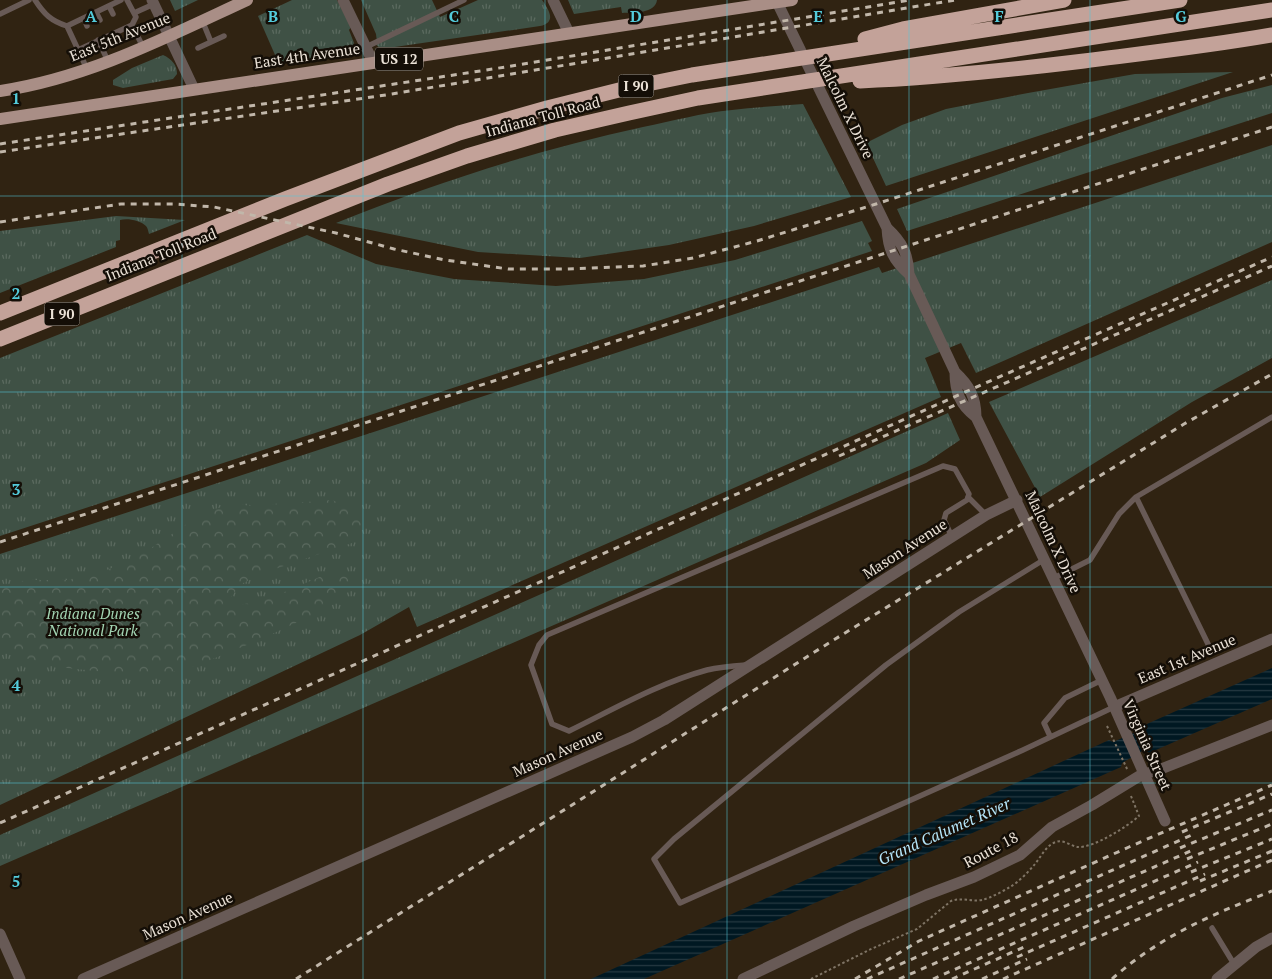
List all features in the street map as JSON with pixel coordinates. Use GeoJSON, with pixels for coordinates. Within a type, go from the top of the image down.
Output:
{"type":"FeatureCollection","features":[{"type":"Feature","properties":{"kind":"highway"},"geometry":{"type":"LineString","coordinates":[[776,61],[903,30],[1064,0]]}},
{"type":"Feature","properties":{"kind":"highway","name":"Indiana Toll Road"},"geometry":{"type":"LineString","coordinates":[[0,313],[320,185],[459,133],[547,108],[623,89],[692,75],[1180,0]]}},
{"type":"Feature","properties":{"kind":"highway","name":"Indiana Toll Road"},"geometry":{"type":"LineString","coordinates":[[0,339],[388,184],[467,156],[555,130],[698,98],[1272,10]]}},
{"type":"Feature","properties":{"kind":"highway"},"geometry":{"type":"LineString","coordinates":[[789,84],[899,80],[1026,68],[1208,46],[1272,36]]}},
{"type":"Feature","properties":{"kind":"main road","name":"East 5th Avenue"},"geometry":{"type":"LineString","coordinates":[[1,88],[43,83],[88,70],[169,36],[247,0]]}},
{"type":"Feature","properties":{"kind":"main road","name":"East 4th Avenue"},"geometry":{"type":"LineString","coordinates":[[3,118],[792,0]]}},
{"type":"Feature","properties":{"kind":"street"},"geometry":{"type":"LineString","coordinates":[[343,0],[373,62]]}},
{"type":"Feature","properties":{"kind":"street"},"geometry":{"type":"LineString","coordinates":[[553,0],[569,33]]}},
{"type":"Feature","properties":{"kind":"street"},"geometry":{"type":"LineString","coordinates":[[153,2],[194,89]]}},
{"type":"Feature","properties":{"kind":"street","name":"Malcolm X Drive"},"geometry":{"type":"LineString","coordinates":[[777,2],[887,228],[888,244],[898,264],[909,274],[955,372],[955,387],[966,409],[976,417],[1102,680]]}},
{"type":"Feature","properties":{"kind":"street","name":"Mason Avenue"},"geometry":{"type":"LineString","coordinates":[[83,979],[632,737],[664,720],[986,515],[1017,500]]}},
{"type":"Feature","properties":{"kind":"street","name":"East 1st Avenue"},"geometry":{"type":"LineString","coordinates":[[1114,706],[1272,639]]}},
{"type":"Feature","properties":{"kind":"street","name":"Virginia Street"},"geometry":{"type":"LineString","coordinates":[[1102,680],[1165,821]]}},
{"type":"Feature","properties":{"kind":"street","name":"Route 18"},"geometry":{"type":"LineString","coordinates":[[743,979],[854,926],[974,877],[1020,855],[1052,827],[1144,774],[1162,769],[1272,725]]}},
{"type":"Feature","properties":{"kind":"street"},"geometry":{"type":"LineString","coordinates":[[0,934],[20,979]]}},
{"type":"Feature","properties":{"kind":"street"},"geometry":{"type":"LineString","coordinates":[[1217,979],[1256,947],[1272,938]]}},
{"type":"Feature","properties":{"kind":"lane"},"geometry":{"type":"LineString","coordinates":[[0,14],[28,0]]}},
{"type":"Feature","properties":{"kind":"lane"},"geometry":{"type":"LineString","coordinates":[[35,0],[50,19],[67,26],[88,70]]}},
{"type":"Feature","properties":{"kind":"lane"},"geometry":{"type":"LineString","coordinates":[[67,26],[122,0]]}},
{"type":"Feature","properties":{"kind":"lane"},"geometry":{"type":"LineString","coordinates":[[78,50],[106,33],[132,24],[136,18],[127,0]]}},
{"type":"Feature","properties":{"kind":"lane"},"geometry":{"type":"LineString","coordinates":[[366,47],[464,0]]}},
{"type":"Feature","properties":{"kind":"lane"},"geometry":{"type":"LineString","coordinates":[[134,13],[153,2]]}},
{"type":"Feature","properties":{"kind":"lane"},"geometry":{"type":"LineString","coordinates":[[109,6],[113,14]]}},
{"type":"Feature","properties":{"kind":"lane"},"geometry":{"type":"LineString","coordinates":[[96,12],[100,20]]}},
{"type":"Feature","properties":{"kind":"lane"},"geometry":{"type":"LineString","coordinates":[[84,18],[87,26]]}},
{"type":"Feature","properties":{"kind":"lane"},"geometry":{"type":"LineString","coordinates":[[202,20],[211,42]]}},
{"type":"Feature","properties":{"kind":"lane"},"geometry":{"type":"LineString","coordinates":[[132,24],[143,47]]}},
{"type":"Feature","properties":{"kind":"lane"},"geometry":{"type":"LineString","coordinates":[[198,48],[224,36]]}},
{"type":"Feature","properties":{"kind":"lane"},"geometry":{"type":"LineString","coordinates":[[95,40],[108,62]]}},
{"type":"Feature","properties":{"kind":"lane"},"geometry":{"type":"LineString","coordinates":[[1054,578],[1090,560],[1119,514],[1136,497],[1272,417]]}},
{"type":"Feature","properties":{"kind":"lane"},"geometry":{"type":"LineString","coordinates":[[753,664],[709,670],[680,679],[643,694],[569,731],[552,724],[531,665],[539,645],[547,635],[943,466],[955,469],[968,497],[986,515]]}},
{"type":"Feature","properties":{"kind":"lane"},"geometry":{"type":"LineString","coordinates":[[952,537],[944,520],[946,513],[967,500],[968,497]]}},
{"type":"Feature","properties":{"kind":"lane"},"geometry":{"type":"LineString","coordinates":[[1136,497],[1210,648]]}},
{"type":"Feature","properties":{"kind":"lane"},"geometry":{"type":"LineString","coordinates":[[1045,558],[956,614],[880,670],[674,839],[654,859],[680,903],[1023,750],[1114,706]]}},
{"type":"Feature","properties":{"kind":"lane"},"geometry":{"type":"LineString","coordinates":[[1050,736],[1044,723],[1066,698],[1102,680]]}},
{"type":"Feature","properties":{"kind":"lane"},"geometry":{"type":"LineString","coordinates":[[1212,928],[1234,964]]}},
{"type":"Feature","properties":{"kind":"path"},"geometry":{"type":"LineString","coordinates":[[1107,726],[1129,773]]}},
{"type":"Feature","properties":{"kind":"path"},"geometry":{"type":"LineString","coordinates":[[811,979],[862,953],[917,929],[951,901],[957,899],[983,900],[1010,887],[1055,842],[1062,841],[1076,847],[1082,847],[1103,839],[1121,829],[1139,816],[1132,796]]}},
{"type":"Feature","properties":{"kind":"green space"},"geometry":{"type":"Polygon","coordinates":[[[170,0],[198,0],[175,11],[170,0]]]}},
{"type":"Feature","properties":{"kind":"green space"},"geometry":{"type":"Polygon","coordinates":[[[292,0],[337,0],[351,27],[349,30],[354,43],[350,49],[340,56],[279,64],[258,16],[292,0]]]}},
{"type":"Feature","properties":{"kind":"green space"},"geometry":{"type":"Polygon","coordinates":[[[361,0],[432,0],[440,17],[478,0],[542,0],[549,12],[550,19],[540,26],[381,49],[374,43],[377,42],[376,34],[361,0]]]}},
{"type":"Feature","properties":{"kind":"green space"},"geometry":{"type":"Polygon","coordinates":[[[568,0],[657,0],[652,8],[643,11],[622,13],[621,7],[574,14],[568,0]]]}},
{"type":"Feature","properties":{"kind":"green space"},"geometry":{"type":"Polygon","coordinates":[[[163,55],[169,58],[175,65],[177,74],[173,79],[123,88],[113,85],[113,80],[132,68],[163,55]]]}},
{"type":"Feature","properties":{"kind":"green space"},"geometry":{"type":"Polygon","coordinates":[[[1233,72],[886,186],[866,143],[902,125],[946,109],[1028,93],[1135,74],[1233,72]]]}},
{"type":"Feature","properties":{"kind":"green space"},"geometry":{"type":"Polygon","coordinates":[[[1272,85],[1272,113],[907,231],[897,209],[1222,98],[1272,85]]]}},
{"type":"Feature","properties":{"kind":"green space"},"geometry":{"type":"Polygon","coordinates":[[[803,104],[851,197],[754,226],[669,245],[580,258],[478,252],[336,223],[449,181],[525,157],[603,136],[710,113],[803,104]]]}},
{"type":"Feature","properties":{"kind":"green space","name":"Indiana Dunes National Park"},"geometry":{"type":"Polygon","coordinates":[[[1272,145],[1272,242],[976,373],[961,343],[925,358],[941,397],[417,627],[409,607],[360,635],[0,805],[0,554],[879,267],[882,273],[1272,145]]]}},
{"type":"Feature","properties":{"kind":"green space"},"geometry":{"type":"Polygon","coordinates":[[[116,216],[185,220],[149,234],[147,227],[140,222],[130,219],[120,220],[120,240],[116,241],[116,247],[0,293],[0,231],[116,216]]]}},
{"type":"Feature","properties":{"kind":"green space"},"geometry":{"type":"Polygon","coordinates":[[[862,221],[872,241],[868,243],[872,251],[0,536],[0,358],[307,235],[376,264],[454,279],[556,286],[644,279],[735,260],[862,221]]]}},
{"type":"Feature","properties":{"kind":"green space"},"geometry":{"type":"Polygon","coordinates":[[[1272,280],[1272,358],[1192,402],[1040,497],[989,402],[1272,280]]]}},
{"type":"Feature","properties":{"kind":"green space"},"geometry":{"type":"Polygon","coordinates":[[[948,413],[960,440],[926,463],[0,866],[0,835],[948,413]]]}},
{"type":"Feature","properties":{"kind":"green space"},"geometry":{"type":"Polygon","coordinates":[[[332,500],[358,511],[365,525],[352,543],[269,571],[241,584],[231,597],[237,606],[268,599],[322,576],[352,573],[354,587],[326,609],[259,640],[198,665],[152,677],[67,668],[0,652],[0,587],[26,580],[67,580],[105,571],[145,552],[203,513],[231,504],[255,506],[332,500]]]}},
{"type":"Feature","properties":{"kind":"water","name":"Grand Calumet River"},"geometry":{"type":"Polygon","coordinates":[[[1272,668],[1272,699],[1149,753],[1144,750],[1122,763],[1121,767],[644,979],[591,979],[1109,740],[1113,742],[1136,732],[1138,728],[1272,668]]]}},
{"type":"Feature","properties":{"kind":"railway"},"geometry":{"type":"LineString","coordinates":[[0,144],[493,69],[910,0]]}},
{"type":"Feature","properties":{"kind":"railway"},"geometry":{"type":"LineString","coordinates":[[0,152],[392,94],[955,0]]}},
{"type":"Feature","properties":{"kind":"railway"},"geometry":{"type":"LineString","coordinates":[[0,222],[121,204],[174,204],[214,207],[336,233],[394,249],[445,260],[508,269],[643,266],[693,258],[757,241],[1272,75]]}},
{"type":"Feature","properties":{"kind":"railway"},"geometry":{"type":"LineString","coordinates":[[0,542],[1272,127]]}},
{"type":"Feature","properties":{"kind":"railway"},"geometry":{"type":"LineString","coordinates":[[0,823],[1272,257]]}},
{"type":"Feature","properties":{"kind":"railway"},"geometry":{"type":"LineString","coordinates":[[839,456],[1272,266]]}},
{"type":"Feature","properties":{"kind":"railway"},"geometry":{"type":"LineString","coordinates":[[296,979],[832,641],[1184,424],[1272,374]]}},
{"type":"Feature","properties":{"kind":"railway"},"geometry":{"type":"LineString","coordinates":[[855,979],[919,941],[1272,785]]}},
{"type":"Feature","properties":{"kind":"railway"},"geometry":{"type":"LineString","coordinates":[[1182,832],[1272,794]]}},
{"type":"Feature","properties":{"kind":"railway"},"geometry":{"type":"LineString","coordinates":[[1180,848],[1272,810]]}},
{"type":"Feature","properties":{"kind":"railway"},"geometry":{"type":"LineString","coordinates":[[1187,859],[1272,824]]}},
{"type":"Feature","properties":{"kind":"railway"},"geometry":{"type":"LineString","coordinates":[[867,979],[1194,834]]}},
{"type":"Feature","properties":{"kind":"railway"},"geometry":{"type":"LineString","coordinates":[[1191,872],[1272,839]]}},
{"type":"Feature","properties":{"kind":"railway"},"geometry":{"type":"LineString","coordinates":[[899,979],[1193,850]]}},
{"type":"Feature","properties":{"kind":"railway"},"geometry":{"type":"LineString","coordinates":[[1200,881],[1272,851]]}},
{"type":"Feature","properties":{"kind":"railway"},"geometry":{"type":"LineString","coordinates":[[1003,979],[1272,860]]}},
{"type":"Feature","properties":{"kind":"railway"},"geometry":{"type":"LineString","coordinates":[[933,979],[1198,862]]}},
{"type":"Feature","properties":{"kind":"railway"},"geometry":{"type":"LineString","coordinates":[[1017,957],[1205,874]]}},
{"type":"Feature","properties":{"kind":"railway"},"geometry":{"type":"LineString","coordinates":[[1112,979],[1149,950],[1168,938],[1229,908],[1272,891]]}},
{"type":"Feature","properties":{"kind":"railway"},"geometry":{"type":"LineString","coordinates":[[952,979],[1024,947]]}},
{"type":"Feature","properties":{"kind":"railway"},"geometry":{"type":"LineString","coordinates":[[982,979],[1027,959]]}}]}
